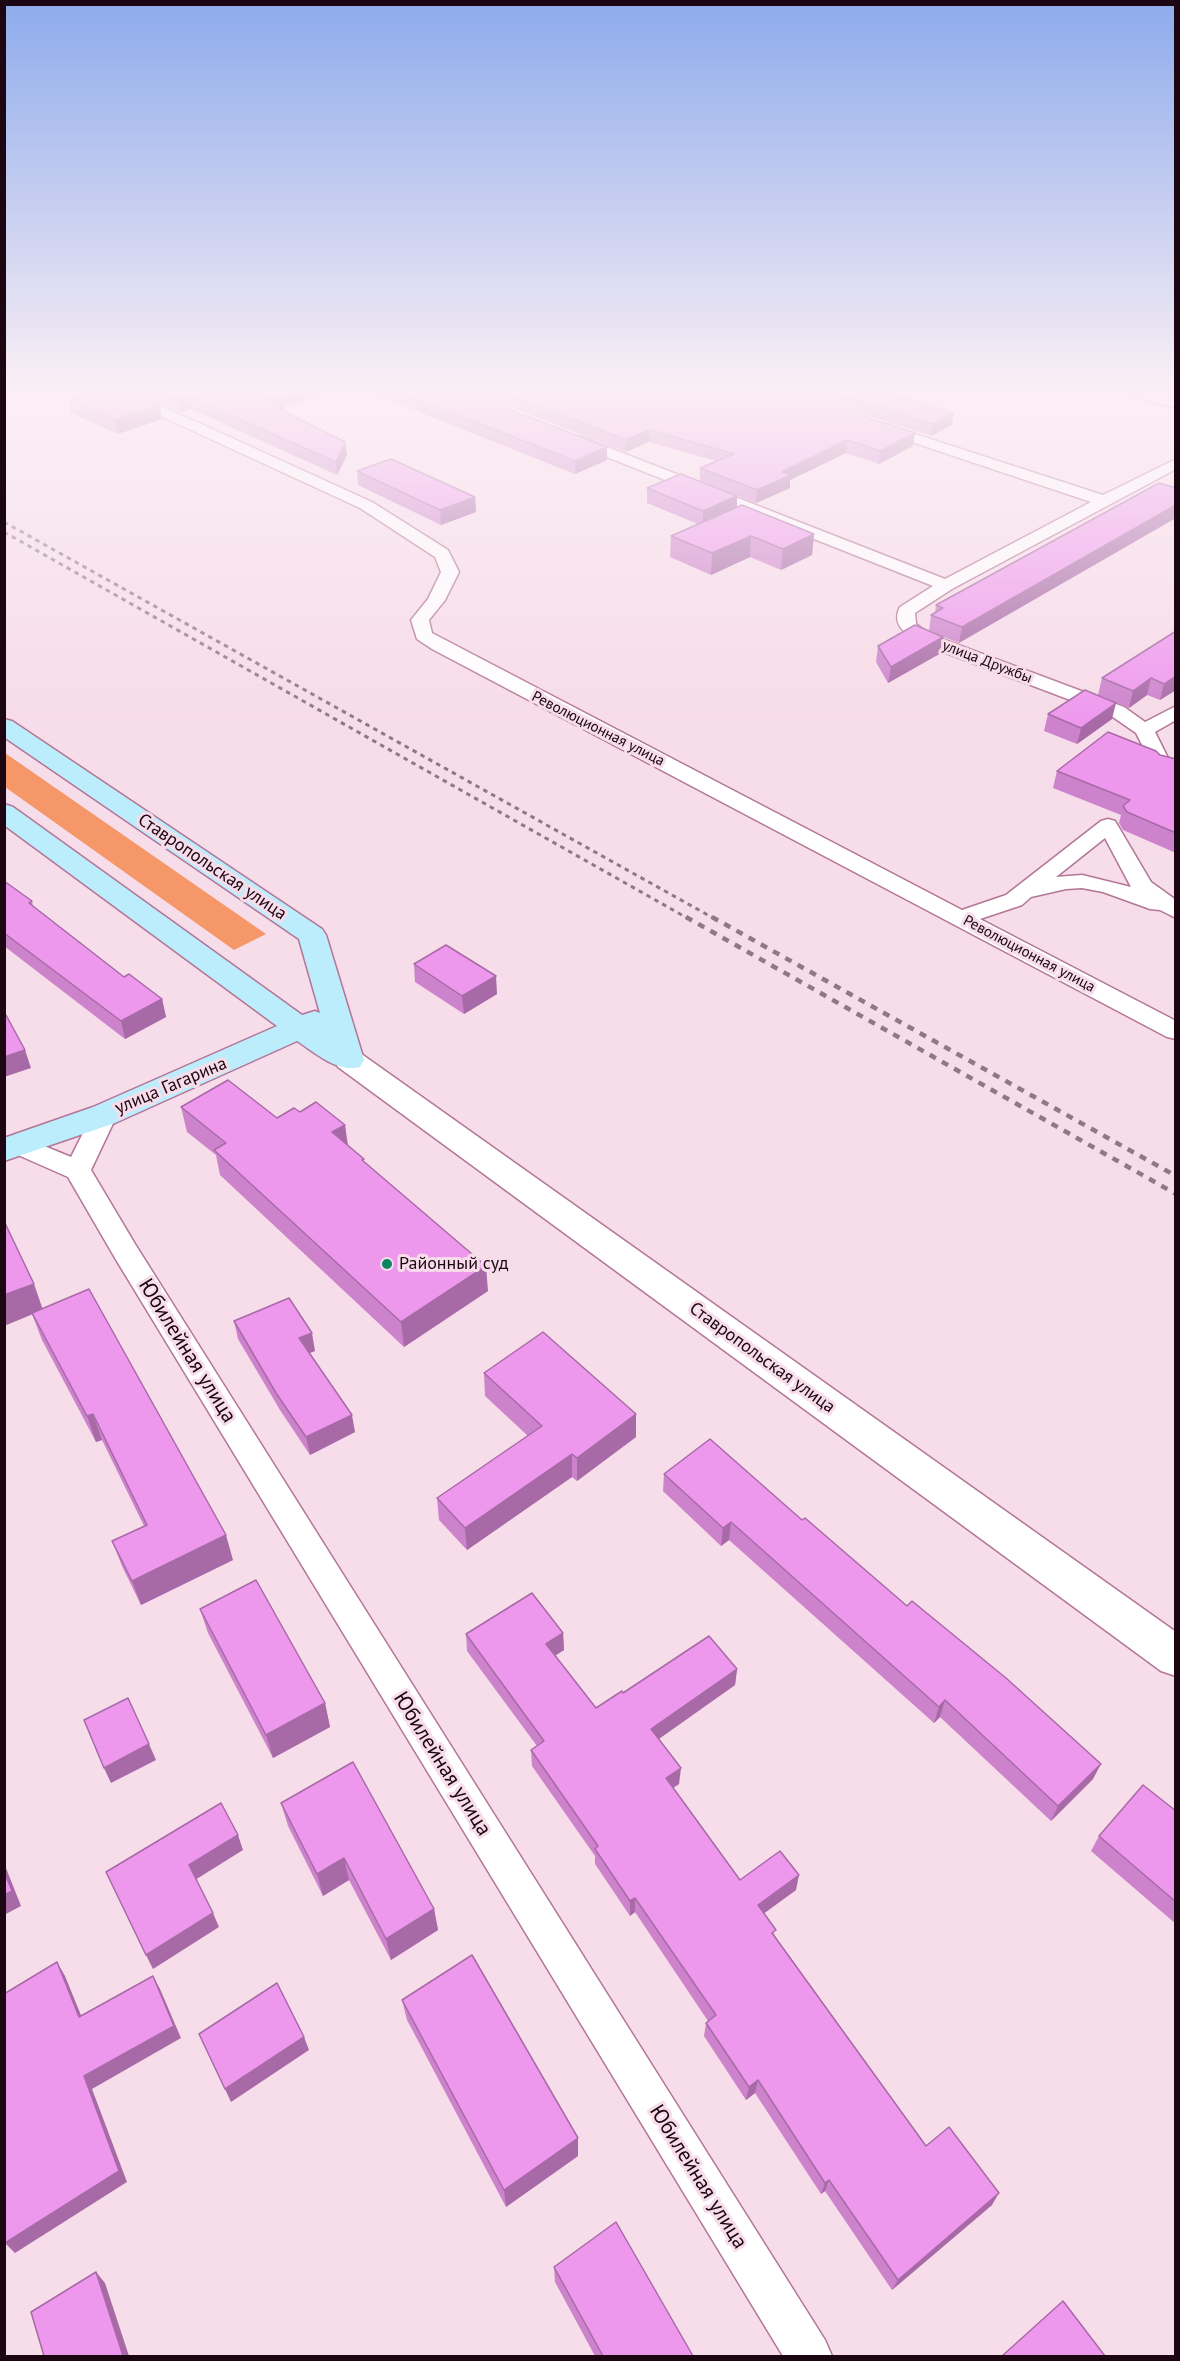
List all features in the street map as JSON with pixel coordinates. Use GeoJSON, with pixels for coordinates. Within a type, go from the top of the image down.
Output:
{"type":"FeatureCollection","features":[{"type":"Feature","properties":{"kind":"main road","name":"Ставропольская улица"},"geometry":{"type":"LineString","coordinates":[[4,726],[312,935],[349,1060]]}},
{"type":"Feature","properties":{"kind":"main road","name":"Ставропольская улица"},"geometry":{"type":"LineString","coordinates":[[4,812],[299,1028],[349,1060]]}},
{"type":"Feature","properties":{"kind":"main road","name":"улица Гагарина"},"geometry":{"type":"LineString","coordinates":[[11,1148],[104,1114],[333,1012]]}},
{"type":"Feature","properties":{"kind":"street","name":"Революционная улица"},"geometry":{"type":"LineString","coordinates":[[360,502],[442,554],[450,573],[436,600],[420,621],[423,635],[438,645],[1176,1031]]}},
{"type":"Feature","properties":{"kind":"street"},"geometry":{"type":"LineString","coordinates":[[735,502],[946,585],[1103,502]]}},
{"type":"Feature","properties":{"kind":"street","name":"улица Дружбы"},"geometry":{"type":"LineString","coordinates":[[946,585],[906,611],[907,626],[923,638],[1117,711],[1144,730],[1162,766]]}},
{"type":"Feature","properties":{"kind":"street"},"geometry":{"type":"LineString","coordinates":[[1144,730],[1176,712]]}},
{"type":"Feature","properties":{"kind":"street"},"geometry":{"type":"LineString","coordinates":[[1014,900],[1108,825],[1142,886],[1174,910]]}},
{"type":"Feature","properties":{"kind":"street"},"geometry":{"type":"LineString","coordinates":[[961,918],[1014,900],[1053,882],[1082,879],[1174,910]]}},
{"type":"Feature","properties":{"kind":"street","name":"Ставропольская улица"},"geometry":{"type":"LineString","coordinates":[[349,1060],[1176,1657]]}},
{"type":"Feature","properties":{"kind":"street"},"geometry":{"type":"LineString","coordinates":[[11,1148],[78,1170],[104,1114]]}},
{"type":"Feature","properties":{"kind":"street","name":"Юбилейная улица"},"geometry":{"type":"LineString","coordinates":[[78,1170],[125,1251],[808,2356]]}},
{"type":"Feature","properties":{"kind":"shaded area"},"geometry":{"type":"Polygon","coordinates":[[[5,753],[266,934],[234,950],[5,787],[5,753]]]}},
{"type":"Feature","properties":{"kind":"building"},"geometry":{"type":"Polygon","coordinates":[[[423,502],[461,502],[440,510],[423,502]]]}},
{"type":"Feature","properties":{"kind":"building"},"geometry":{"type":"Polygon","coordinates":[[[682,502],[723,502],[703,511],[682,502]]]}},
{"type":"Feature","properties":{"kind":"building"},"geometry":{"type":"Polygon","coordinates":[[[1124,502],[1176,502],[1176,505],[962,627],[931,615],[943,608],[936,605],[1124,502]]]}},
{"type":"Feature","properties":{"kind":"building"},"geometry":{"type":"Polygon","coordinates":[[[742,505],[814,534],[783,549],[751,536],[712,553],[671,536],[742,505]]]}},
{"type":"Feature","properties":{"kind":"building"},"geometry":{"type":"Polygon","coordinates":[[[915,625],[943,637],[891,667],[878,646],[915,625]]]}},
{"type":"Feature","properties":{"kind":"building"},"geometry":{"type":"Polygon","coordinates":[[[1176,631],[1176,676],[1164,684],[1151,678],[1133,691],[1102,678],[1176,631]]]}},
{"type":"Feature","properties":{"kind":"building"},"geometry":{"type":"Polygon","coordinates":[[[1085,690],[1116,703],[1081,728],[1048,714],[1085,690]]]}},
{"type":"Feature","properties":{"kind":"building"},"geometry":{"type":"Polygon","coordinates":[[[1108,732],[1156,751],[1160,755],[1176,759],[1176,833],[1127,812],[1123,806],[1130,800],[1057,771],[1108,732]]]}},
{"type":"Feature","properties":{"kind":"building"},"geometry":{"type":"Polygon","coordinates":[[[4,881],[32,901],[29,903],[124,977],[129,974],[162,999],[121,1021],[4,933],[4,881]]]}},
{"type":"Feature","properties":{"kind":"building"},"geometry":{"type":"Polygon","coordinates":[[[446,945],[496,976],[462,996],[414,964],[446,945]]]}},
{"type":"Feature","properties":{"kind":"building"},"geometry":{"type":"Polygon","coordinates":[[[6,1015],[25,1050],[4,1057],[4,1016],[6,1015]]]}},
{"type":"Feature","properties":{"kind":"building"},"geometry":{"type":"Polygon","coordinates":[[[228,1080],[277,1118],[294,1108],[300,1112],[316,1102],[345,1125],[332,1132],[486,1266],[401,1322],[214,1150],[226,1143],[181,1107],[228,1080]]]}},
{"type":"Feature","properties":{"kind":"building"},"geometry":{"type":"Polygon","coordinates":[[[4,1221],[34,1284],[4,1295],[4,1221]]]}},
{"type":"Feature","properties":{"kind":"building"},"geometry":{"type":"Polygon","coordinates":[[[89,1289],[226,1535],[132,1581],[112,1541],[147,1525],[93,1414],[87,1416],[32,1313],[89,1289]]]}},
{"type":"Feature","properties":{"kind":"building"},"geometry":{"type":"Polygon","coordinates":[[[289,1298],[312,1333],[299,1338],[352,1415],[306,1437],[276,1393],[234,1321],[289,1298]]]}},
{"type":"Feature","properties":{"kind":"building"},"geometry":{"type":"Polygon","coordinates":[[[543,1332],[636,1414],[577,1458],[572,1454],[465,1528],[437,1498],[542,1426],[484,1373],[543,1332]]]}},
{"type":"Feature","properties":{"kind":"building"},"geometry":{"type":"Polygon","coordinates":[[[710,1439],[802,1520],[805,1518],[907,1606],[912,1601],[1006,1678],[1101,1764],[1058,1806],[945,1700],[939,1707],[731,1522],[723,1528],[664,1474],[710,1439]]]}},
{"type":"Feature","properties":{"kind":"building"},"geometry":{"type":"Polygon","coordinates":[[[256,1580],[325,1703],[266,1735],[200,1609],[256,1580]]]}},
{"type":"Feature","properties":{"kind":"building"},"geometry":{"type":"Polygon","coordinates":[[[532,1593],[563,1633],[546,1644],[596,1708],[622,1691],[623,1693],[709,1636],[737,1669],[651,1729],[681,1768],[666,1778],[740,1880],[780,1851],[799,1875],[758,1905],[776,1930],[772,1933],[926,2146],[949,2127],[999,2193],[898,2280],[829,2180],[825,2183],[758,2080],[749,2087],[706,2023],[716,2015],[635,1898],[630,1901],[595,1849],[598,1846],[531,1750],[544,1741],[466,1634],[532,1593]]]}},
{"type":"Feature","properties":{"kind":"building"},"geometry":{"type":"Polygon","coordinates":[[[128,1698],[149,1744],[104,1768],[84,1720],[128,1698]]]}},
{"type":"Feature","properties":{"kind":"building"},"geometry":{"type":"Polygon","coordinates":[[[353,1762],[434,1909],[386,1939],[344,1858],[317,1874],[281,1803],[353,1762]]]}},
{"type":"Feature","properties":{"kind":"building"},"geometry":{"type":"Polygon","coordinates":[[[1143,1785],[1176,1811],[1176,1902],[1099,1836],[1143,1785]]]}},
{"type":"Feature","properties":{"kind":"building"},"geometry":{"type":"Polygon","coordinates":[[[221,1803],[238,1835],[189,1865],[213,1913],[146,1955],[106,1872],[221,1803]]]}},
{"type":"Feature","properties":{"kind":"building"},"geometry":{"type":"Polygon","coordinates":[[[4,1871],[12,1891],[4,1895],[4,1871]]]}},
{"type":"Feature","properties":{"kind":"building"},"geometry":{"type":"Polygon","coordinates":[[[472,1955],[578,2138],[504,2190],[402,2000],[472,1955]]]}},
{"type":"Feature","properties":{"kind":"building"},"geometry":{"type":"Polygon","coordinates":[[[57,1962],[79,2017],[153,1976],[174,2026],[84,2076],[119,2171],[5,2243],[4,1994],[57,1962]]]}},
{"type":"Feature","properties":{"kind":"building"},"geometry":{"type":"Polygon","coordinates":[[[277,1983],[304,2037],[225,2089],[199,2034],[277,1983]]]}},
{"type":"Feature","properties":{"kind":"building"},"geometry":{"type":"Polygon","coordinates":[[[616,2222],[693,2356],[603,2356],[554,2267],[616,2222]]]}},
{"type":"Feature","properties":{"kind":"building"},"geometry":{"type":"Polygon","coordinates":[[[96,2272],[123,2356],[44,2356],[31,2312],[96,2272]]]}},
{"type":"Feature","properties":{"kind":"building"},"geometry":{"type":"Polygon","coordinates":[[[1063,2301],[1105,2356],[1002,2356],[1063,2301]]]}},
{"type":"Feature","properties":{"kind":"railway"},"geometry":{"type":"LineString","coordinates":[[4,522],[715,919]]}},
{"type":"Feature","properties":{"kind":"railway"},"geometry":{"type":"LineString","coordinates":[[4,532],[689,919]]}},
{"type":"Feature","properties":{"kind":"railway"},"geometry":{"type":"LineString","coordinates":[[686,917],[1176,1194]]}},
{"type":"Feature","properties":{"kind":"railway"},"geometry":{"type":"LineString","coordinates":[[712,917],[1176,1176]]}},
{"type":"Feature","properties":{"kind":"place","name":"Районный суд"},"geometry":{"type":"Point","coordinates":[387,1264]}}]}
